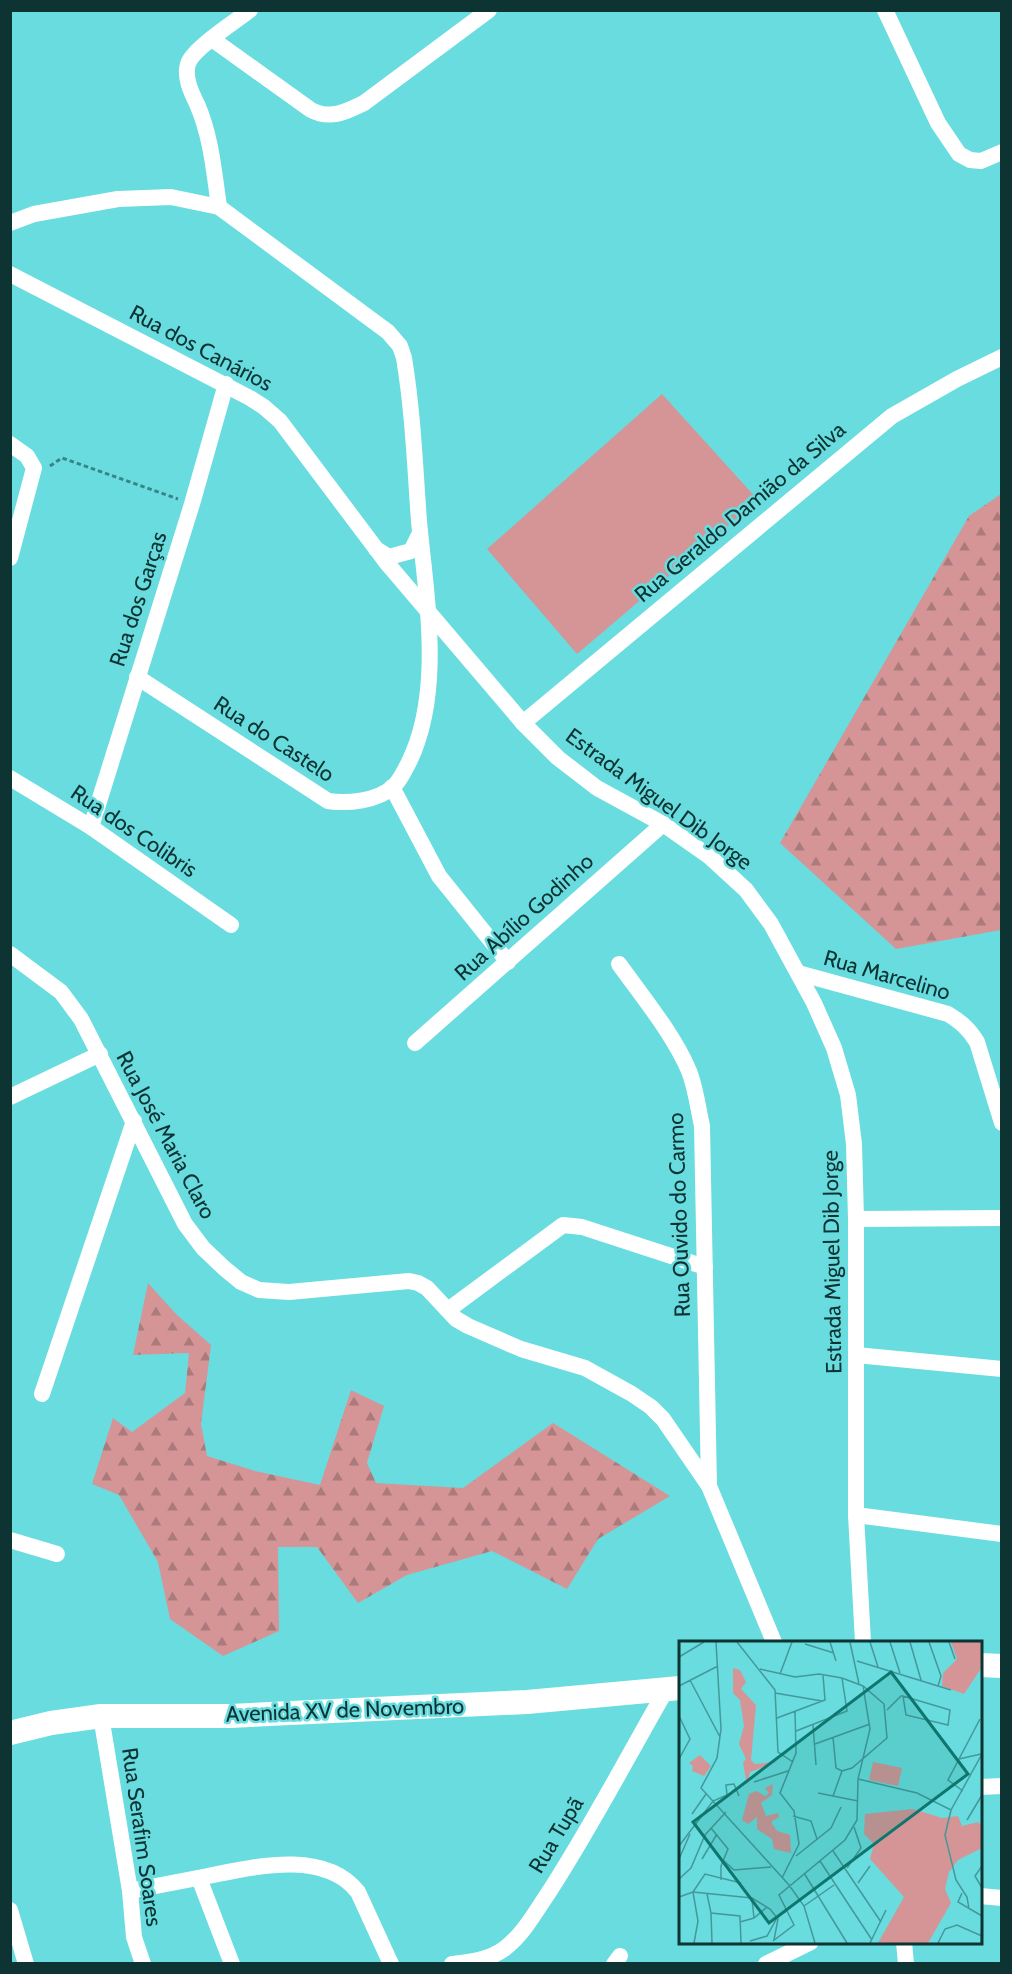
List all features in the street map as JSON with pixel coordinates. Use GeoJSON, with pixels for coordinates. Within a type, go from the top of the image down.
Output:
{"type":"FeatureCollection","features":[{"type":"Feature","properties":{"kind":"street"},"geometry":{"type":"LineString","coordinates":[[219,207],[211,147],[202,116],[190,89],[187,65],[195,52],[250,10]]}},
{"type":"Feature","properties":{"kind":"street"},"geometry":{"type":"LineString","coordinates":[[212,39],[311,110],[320,114],[333,115],[347,112],[364,103],[489,10]]}},
{"type":"Feature","properties":{"kind":"street"},"geometry":{"type":"LineString","coordinates":[[885,10],[938,123],[959,154],[970,160],[981,161],[1002,152]]}},
{"type":"Feature","properties":{"kind":"street"},"geometry":{"type":"LineString","coordinates":[[10,223],[34,214],[118,199],[171,197],[219,207],[388,332],[400,346],[407,376],[429,659],[426,708],[412,755],[401,777],[392,788],[439,876],[508,962]]}},
{"type":"Feature","properties":{"kind":"street","name":"Rua dos Canários"},"geometry":{"type":"LineString","coordinates":[[10,274],[226,384],[264,407],[280,421],[375,549],[427,613]]}},
{"type":"Feature","properties":{"kind":"street","name":"Rua Geraldo Damião da Silva"},"geometry":{"type":"LineString","coordinates":[[523,723],[892,416],[957,379],[1002,357]]}},
{"type":"Feature","properties":{"kind":"street","name":"Rua dos Garças"},"geometry":{"type":"LineString","coordinates":[[91,827],[136,677],[192,504],[226,384]]}},
{"type":"Feature","properties":{"kind":"street"},"geometry":{"type":"LineString","coordinates":[[10,444],[34,465],[10,558]]}},
{"type":"Feature","properties":{"kind":"street"},"geometry":{"type":"LineString","coordinates":[[375,549],[389,557],[411,551],[420,532]]}},
{"type":"Feature","properties":{"kind":"street","name":"Estrada Miguel Dib Jorge"},"geometry":{"type":"LineString","coordinates":[[427,613],[523,723],[558,758],[597,788],[663,824],[710,857],[746,890],[771,924],[814,1003],[834,1048],[848,1095],[854,1144],[856,1515],[862,1641]]}},
{"type":"Feature","properties":{"kind":"street","name":"Rua do Castelo"},"geometry":{"type":"LineString","coordinates":[[136,677],[328,801],[345,803],[365,800],[392,788]]}},
{"type":"Feature","properties":{"kind":"street","name":"Rua dos Colibris"},"geometry":{"type":"LineString","coordinates":[[10,778],[91,827],[231,924]]}},
{"type":"Feature","properties":{"kind":"street","name":"Rua Abílio Godinho"},"geometry":{"type":"LineString","coordinates":[[415,1043],[663,824]]}},
{"type":"Feature","properties":{"kind":"street"},"geometry":{"type":"LineString","coordinates":[[10,954],[62,992],[81,1019],[100,1054]]}},
{"type":"Feature","properties":{"kind":"street","name":"Rua Ouvido do Carmo"},"geometry":{"type":"LineString","coordinates":[[619,964],[661,1022],[689,1070],[702,1126],[709,1486]]}},
{"type":"Feature","properties":{"kind":"street","name":"Rua Marcelino"},"geometry":{"type":"LineString","coordinates":[[798,973],[948,1014],[960,1021],[970,1030],[977,1042],[1002,1123]]}},
{"type":"Feature","properties":{"kind":"street","name":"Rua José Maria Claro"},"geometry":{"type":"LineString","coordinates":[[10,1097],[100,1054],[185,1224],[203,1248],[241,1282],[259,1290],[289,1292],[418,1282],[437,1297],[456,1318],[468,1326],[521,1349],[585,1368],[651,1407],[663,1419],[709,1486],[774,1641]]}},
{"type":"Feature","properties":{"kind":"street"},"geometry":{"type":"LineString","coordinates":[[42,1394],[134,1121]]}},
{"type":"Feature","properties":{"kind":"street"},"geometry":{"type":"LineString","coordinates":[[856,1220],[1002,1218]]}},
{"type":"Feature","properties":{"kind":"street"},"geometry":{"type":"LineString","coordinates":[[448,1310],[559,1226],[570,1224],[705,1267]]}},
{"type":"Feature","properties":{"kind":"street"},"geometry":{"type":"LineString","coordinates":[[856,1355],[1002,1369]]}},
{"type":"Feature","properties":{"kind":"street"},"geometry":{"type":"LineString","coordinates":[[856,1515],[1002,1533]]}},
{"type":"Feature","properties":{"kind":"street"},"geometry":{"type":"LineString","coordinates":[[10,1540],[57,1554]]}},
{"type":"Feature","properties":{"kind":"street"},"geometry":{"type":"LineString","coordinates":[[982,1665],[1002,1666]]}},
{"type":"Feature","properties":{"kind":"street","name":"Avenida XV de Novembro"},"geometry":{"type":"LineString","coordinates":[[10,1733],[51,1723],[101,1716],[230,1716],[527,1702],[673,1689]]}},
{"type":"Feature","properties":{"kind":"street","name":"Rua Tupã"},"geometry":{"type":"LineString","coordinates":[[452,1964],[492,1956],[505,1948],[526,1925],[565,1867],[673,1689]]}},
{"type":"Feature","properties":{"kind":"street","name":"Rua Serafim Soares"},"geometry":{"type":"LineString","coordinates":[[101,1716],[130,1892],[134,1937],[142,1964]]}},
{"type":"Feature","properties":{"kind":"street"},"geometry":{"type":"LineString","coordinates":[[982,1787],[1002,1786]]}},
{"type":"Feature","properties":{"kind":"street"},"geometry":{"type":"LineString","coordinates":[[130,1892],[270,1864],[310,1867],[344,1878],[358,1892],[391,1964]]}},
{"type":"Feature","properties":{"kind":"street"},"geometry":{"type":"LineString","coordinates":[[199,1878],[232,1964]]}},
{"type":"Feature","properties":{"kind":"street"},"geometry":{"type":"LineString","coordinates":[[982,1896],[1002,1898]]}},
{"type":"Feature","properties":{"kind":"street"},"geometry":{"type":"LineString","coordinates":[[10,1910],[26,1964]]}},
{"type":"Feature","properties":{"kind":"street"},"geometry":{"type":"LineString","coordinates":[[766,1963],[807,1944]]}},
{"type":"Feature","properties":{"kind":"street"},"geometry":{"type":"LineString","coordinates":[[904,1944],[906,1964]]}},
{"type":"Feature","properties":{"kind":"path"},"geometry":{"type":"LineString","coordinates":[[33,476],[63,458],[192,504]]}},
{"type":"Feature","properties":{"kind":"green space"},"geometry":{"type":"Polygon","coordinates":[[[662,394],[758,500],[577,654],[487,549],[662,394]]]}},
{"type":"Feature","properties":{"kind":"green space"},"geometry":{"type":"Polygon","coordinates":[[[1001,494],[1001,930],[896,949],[780,843],[969,516],[1001,494]]]}},
{"type":"Feature","properties":{"kind":"green space"},"geometry":{"type":"Polygon","coordinates":[[[148,1283],[177,1315],[211,1345],[201,1424],[207,1456],[255,1471],[320,1485],[351,1390],[384,1406],[367,1463],[376,1483],[463,1488],[553,1423],[670,1496],[598,1539],[567,1589],[492,1551],[407,1575],[358,1603],[317,1547],[278,1547],[279,1631],[223,1656],[170,1619],[158,1562],[119,1495],[92,1484],[113,1418],[132,1432],[185,1393],[189,1353],[133,1355],[148,1283]]]}}]}
